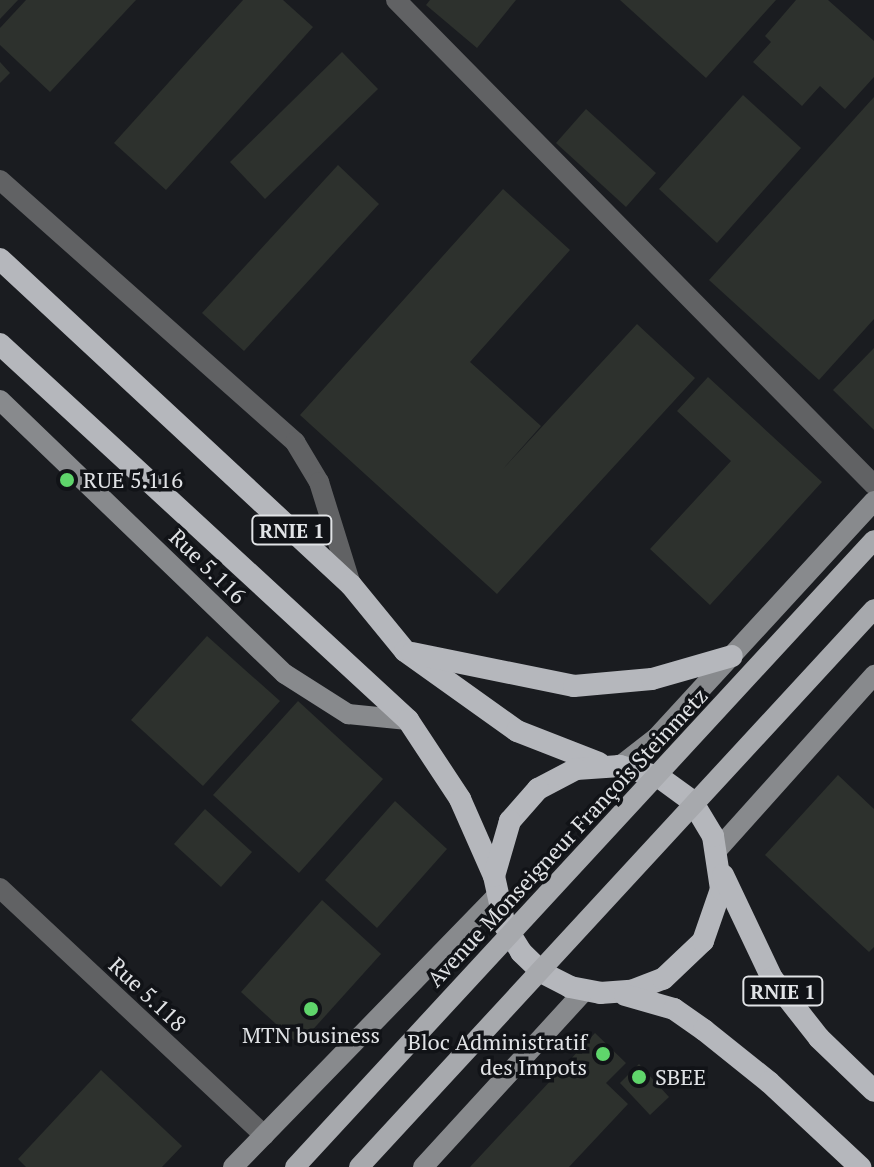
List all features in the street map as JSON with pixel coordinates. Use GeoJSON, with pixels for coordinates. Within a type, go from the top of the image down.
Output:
{"type":"FeatureCollection","features":[{"type":"Feature","properties":{"kind":"highway","name":"RNIE 1"},"geometry":{"type":"LineString","coordinates":[[0,259],[351,585],[405,651],[517,731],[612,765],[659,777],[682,792],[707,823],[719,860],[772,978],[819,1038],[874,1091]]}},
{"type":"Feature","properties":{"kind":"highway","name":"RNIE 1"},"geometry":{"type":"LineString","coordinates":[[0,344],[408,720],[460,799],[495,886],[505,926],[521,952],[556,981],[584,991],[616,993],[674,1009],[769,1082],[860,1167]]}},
{"type":"Feature","properties":{"kind":"highway"},"geometry":{"type":"LineString","coordinates":[[405,651],[574,686],[652,679],[732,656]]}},
{"type":"Feature","properties":{"kind":"highway","name":"RNIE 1"},"geometry":{"type":"LineString","coordinates":[[495,886],[504,834],[528,798],[563,774],[612,765]]}},
{"type":"Feature","properties":{"kind":"highway","name":"RNIE 1"},"geometry":{"type":"LineString","coordinates":[[616,993],[663,979],[692,957],[712,925],[719,860]]}},
{"type":"Feature","properties":{"kind":"main road","name":"Rue 5.116"},"geometry":{"type":"LineString","coordinates":[[0,400],[285,674],[348,714],[408,720]]}},
{"type":"Feature","properties":{"kind":"main road","name":"Avenue Monseigneur François Steinmetz"},"geometry":{"type":"LineString","coordinates":[[612,765],[656,738],[874,501]]}},
{"type":"Feature","properties":{"kind":"main road","name":"Avenue Monseigneur François Steinmetz"},"geometry":{"type":"LineString","coordinates":[[295,1167],[874,540]]}},
{"type":"Feature","properties":{"kind":"main road"},"geometry":{"type":"LineString","coordinates":[[359,1167],[874,609]]}},
{"type":"Feature","properties":{"kind":"main road"},"geometry":{"type":"LineString","coordinates":[[719,860],[874,675]]}},
{"type":"Feature","properties":{"kind":"main road","name":"Avenue Monseigneur François Steinmetz"},"geometry":{"type":"LineString","coordinates":[[233,1167],[495,886]]}},
{"type":"Feature","properties":{"kind":"main road"},"geometry":{"type":"LineString","coordinates":[[423,1167],[584,991]]}},
{"type":"Feature","properties":{"kind":"street"},"geometry":{"type":"LineString","coordinates":[[396,0],[874,485]]}},
{"type":"Feature","properties":{"kind":"street"},"geometry":{"type":"LineString","coordinates":[[0,180],[295,442],[319,482],[351,585]]}},
{"type":"Feature","properties":{"kind":"street","name":"Rue 5.118"},"geometry":{"type":"LineString","coordinates":[[0,888],[264,1135]]}},
{"type":"Feature","properties":{"kind":"building"},"geometry":{"type":"Polygon","coordinates":[[[0,0],[18,0],[0,19],[0,0]]]}},
{"type":"Feature","properties":{"kind":"building"},"geometry":{"type":"Polygon","coordinates":[[[26,0],[136,0],[50,92],[0,45],[0,28],[26,0]]]}},
{"type":"Feature","properties":{"kind":"building"},"geometry":{"type":"Polygon","coordinates":[[[243,0],[283,0],[313,27],[166,190],[114,143],[243,0]]]}},
{"type":"Feature","properties":{"kind":"building"},"geometry":{"type":"Polygon","coordinates":[[[430,0],[516,0],[477,48],[426,5],[430,0]]]}},
{"type":"Feature","properties":{"kind":"building"},"geometry":{"type":"Polygon","coordinates":[[[620,0],[776,0],[706,78],[620,0]]]}},
{"type":"Feature","properties":{"kind":"building"},"geometry":{"type":"Polygon","coordinates":[[[796,0],[828,0],[874,41],[874,77],[845,109],[820,86],[802,106],[753,62],[771,42],[765,36],[796,0]]]}},
{"type":"Feature","properties":{"kind":"building"},"geometry":{"type":"Polygon","coordinates":[[[342,52],[378,89],[265,199],[230,162],[342,52]]]}},
{"type":"Feature","properties":{"kind":"building"},"geometry":{"type":"Polygon","coordinates":[[[0,62],[10,73],[0,83],[0,62]]]}},
{"type":"Feature","properties":{"kind":"building"},"geometry":{"type":"Polygon","coordinates":[[[743,95],[801,148],[717,243],[659,189],[743,95]]]}},
{"type":"Feature","properties":{"kind":"building"},"geometry":{"type":"Polygon","coordinates":[[[874,97],[874,319],[819,380],[709,280],[874,97]]]}},
{"type":"Feature","properties":{"kind":"building"},"geometry":{"type":"Polygon","coordinates":[[[586,109],[656,173],[626,207],[556,143],[586,109]]]}},
{"type":"Feature","properties":{"kind":"building"},"geometry":{"type":"Polygon","coordinates":[[[338,165],[379,204],[244,351],[202,313],[338,165]]]}},
{"type":"Feature","properties":{"kind":"building"},"geometry":{"type":"Polygon","coordinates":[[[503,189],[570,250],[470,362],[541,426],[503,469],[637,324],[695,378],[497,594],[300,415],[503,189]]]}},
{"type":"Feature","properties":{"kind":"building"},"geometry":{"type":"Polygon","coordinates":[[[874,348],[874,430],[833,390],[874,348]]]}},
{"type":"Feature","properties":{"kind":"building"},"geometry":{"type":"Polygon","coordinates":[[[708,377],[822,482],[710,605],[650,549],[731,461],[677,411],[708,377]]]}},
{"type":"Feature","properties":{"kind":"building"},"geometry":{"type":"Polygon","coordinates":[[[207,636],[280,701],[203,786],[131,720],[207,636]]]}},
{"type":"Feature","properties":{"kind":"building"},"geometry":{"type":"Polygon","coordinates":[[[298,701],[383,779],[299,873],[213,795],[298,701]]]}},
{"type":"Feature","properties":{"kind":"building"},"geometry":{"type":"Polygon","coordinates":[[[838,775],[874,809],[874,947],[869,952],[765,855],[838,775]]]}},
{"type":"Feature","properties":{"kind":"building"},"geometry":{"type":"Polygon","coordinates":[[[395,801],[447,849],[377,928],[325,880],[395,801]]]}},
{"type":"Feature","properties":{"kind":"building"},"geometry":{"type":"Polygon","coordinates":[[[205,809],[252,852],[221,887],[174,844],[205,809]]]}},
{"type":"Feature","properties":{"kind":"building"},"geometry":{"type":"Polygon","coordinates":[[[322,900],[381,954],[299,1045],[241,992],[322,900]]]}},
{"type":"Feature","properties":{"kind":"building"},"geometry":{"type":"Polygon","coordinates":[[[595,1033],[626,1063],[606,1083],[628,1104],[569,1167],[470,1167],[595,1033]]]}},
{"type":"Feature","properties":{"kind":"building"},"geometry":{"type":"Polygon","coordinates":[[[639,1064],[669,1097],[650,1115],[620,1083],[639,1064]]]}},
{"type":"Feature","properties":{"kind":"building"},"geometry":{"type":"Polygon","coordinates":[[[101,1070],[182,1146],[162,1167],[26,1167],[18,1159],[101,1070]]]}},
{"type":"Feature","properties":{"kind":"place","name":"RUE 5.116"},"geometry":{"type":"Point","coordinates":[67,480]}},
{"type":"Feature","properties":{"kind":"place","name":"MTN business"},"geometry":{"type":"Point","coordinates":[311,1009]}},
{"type":"Feature","properties":{"kind":"place","name":"Bloc Administratif des Impots"},"geometry":{"type":"Point","coordinates":[603,1054]}},
{"type":"Feature","properties":{"kind":"place","name":"SBEE"},"geometry":{"type":"Point","coordinates":[639,1077]}}]}
